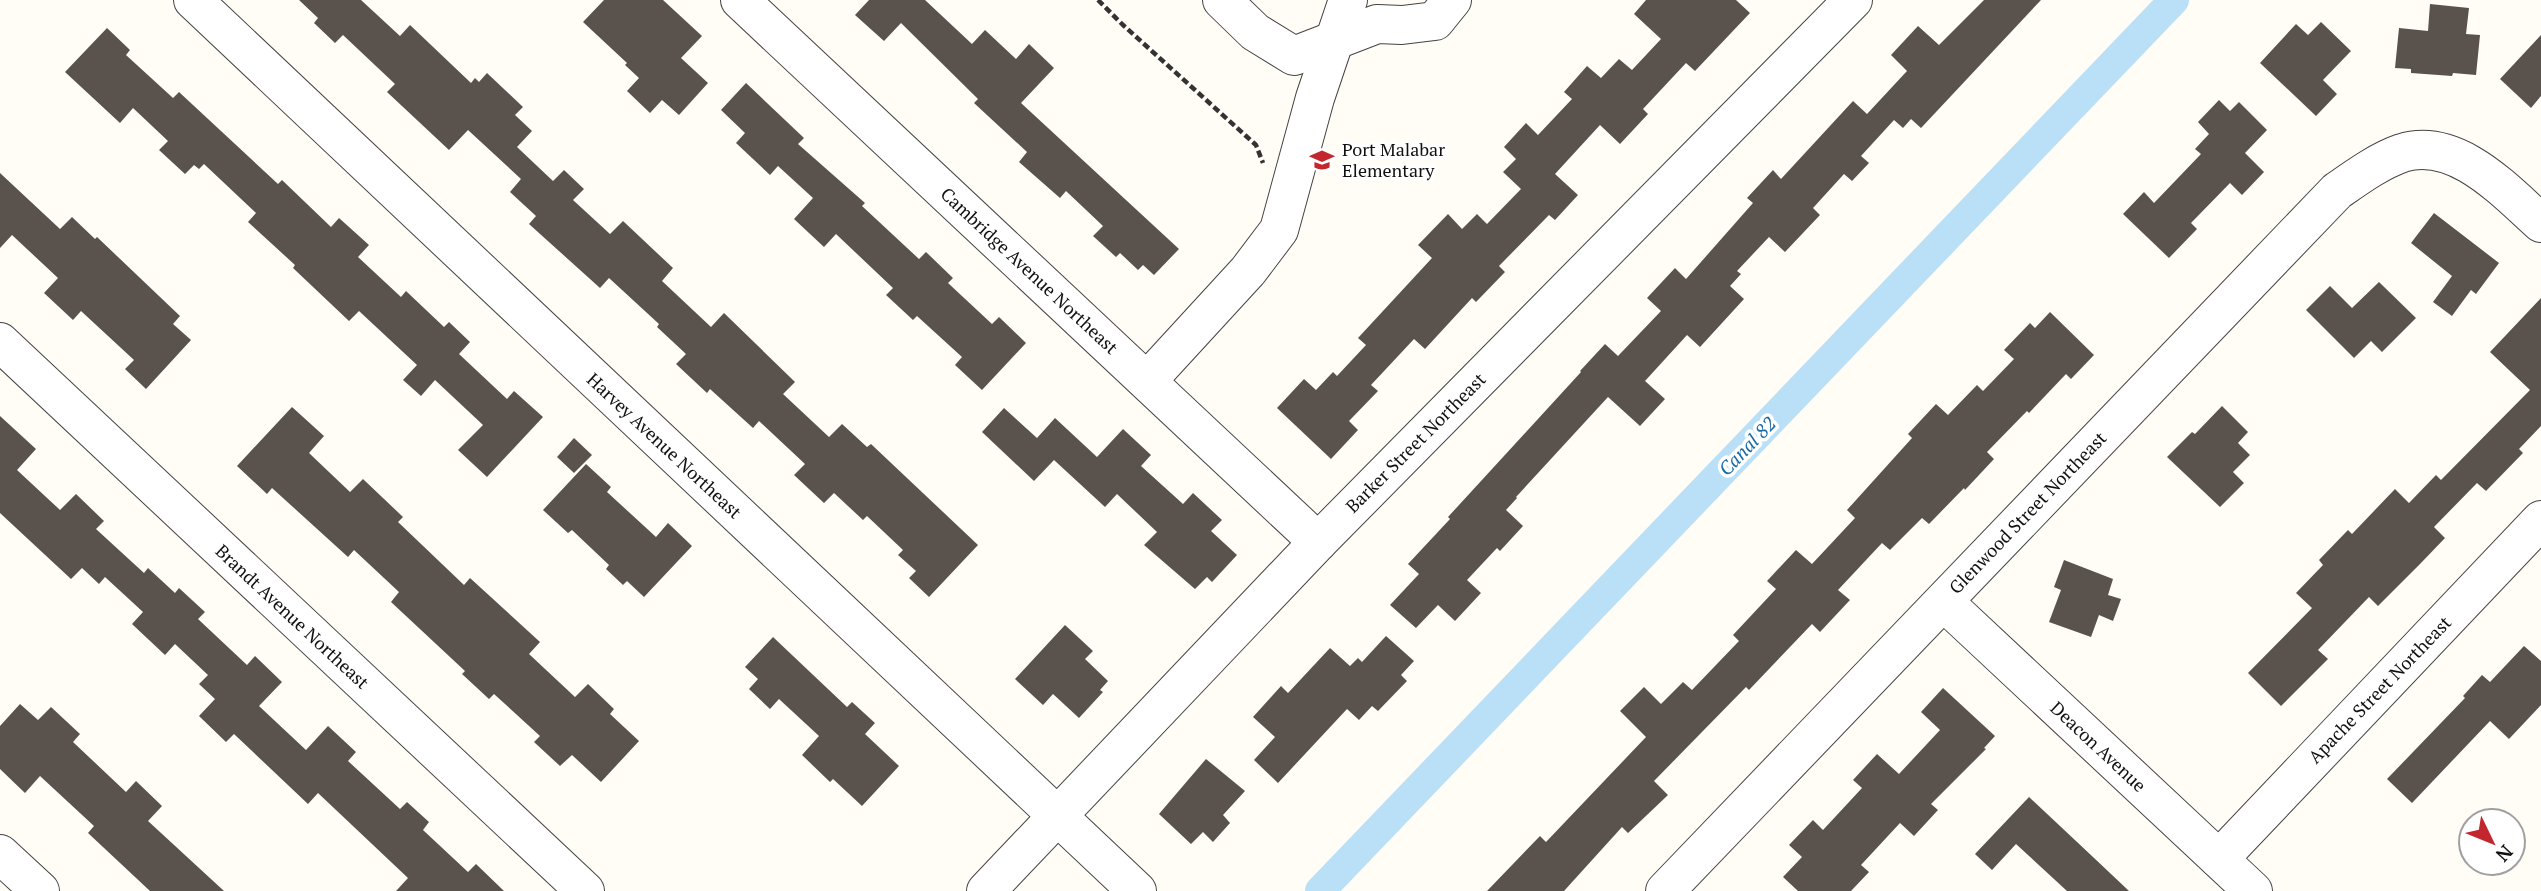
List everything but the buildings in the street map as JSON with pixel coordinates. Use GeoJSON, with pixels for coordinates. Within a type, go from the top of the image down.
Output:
{"type":"FeatureCollection","features":[{"type":"Feature","properties":{"kind":"street","name":"Harvey Avenue Northeast"},"geometry":{"type":"LineString","coordinates":[[193,0],[1137,891]]}},
{"type":"Feature","properties":{"kind":"street","name":"Cambridge Avenue Northeast"},"geometry":{"type":"LineString","coordinates":[[740,0],[1318,542]]}},
{"type":"Feature","properties":{"kind":"street"},"geometry":{"type":"LineString","coordinates":[[1222,0],[1255,32],[1294,56],[1377,24],[1435,21],[1452,0]]}},
{"type":"Feature","properties":{"kind":"street"},"geometry":{"type":"LineString","coordinates":[[1147,381],[1248,271],[1279,230],[1315,98],[1348,0]]}},
{"type":"Feature","properties":{"kind":"street","name":"Barker Street Northeast"},"geometry":{"type":"LineString","coordinates":[[986,891],[1318,542],[1853,0]]}},
{"type":"Feature","properties":{"kind":"street","name":"Glenwood Street Northeast"},"geometry":{"type":"LineString","coordinates":[[1675,888],[2337,191],[2369,169],[2404,152],[2433,150],[2463,161],[2493,180],[2541,223]]}},
{"type":"Feature","properties":{"kind":"street","name":"Brandt Avenue Northeast"},"geometry":{"type":"LineString","coordinates":[[0,342],[585,891]]}},
{"type":"Feature","properties":{"kind":"street","name":"Apache Street Northeast"},"geometry":{"type":"LineString","coordinates":[[2219,859],[2541,520]]}},
{"type":"Feature","properties":{"kind":"street","name":"Deacon Avenue"},"geometry":{"type":"LineString","coordinates":[[1944,602],[2253,891]]}},
{"type":"Feature","properties":{"kind":"street"},"geometry":{"type":"LineString","coordinates":[[0,854],[40,891]]}},
{"type":"Feature","properties":{"kind":"path"},"geometry":{"type":"LineString","coordinates":[[1098,0],[1122,25],[1256,145],[1265,167]]}},
{"type":"Feature","properties":{"kind":"waterway","name":"Canal 82"},"geometry":{"type":"LineString","coordinates":[[1320,891],[2174,0]]}},
{"type":"Feature","properties":{"kind":"place","name":"Port Malabar Elementary"},"geometry":{"type":"Point","coordinates":[1322,160]}}]}
